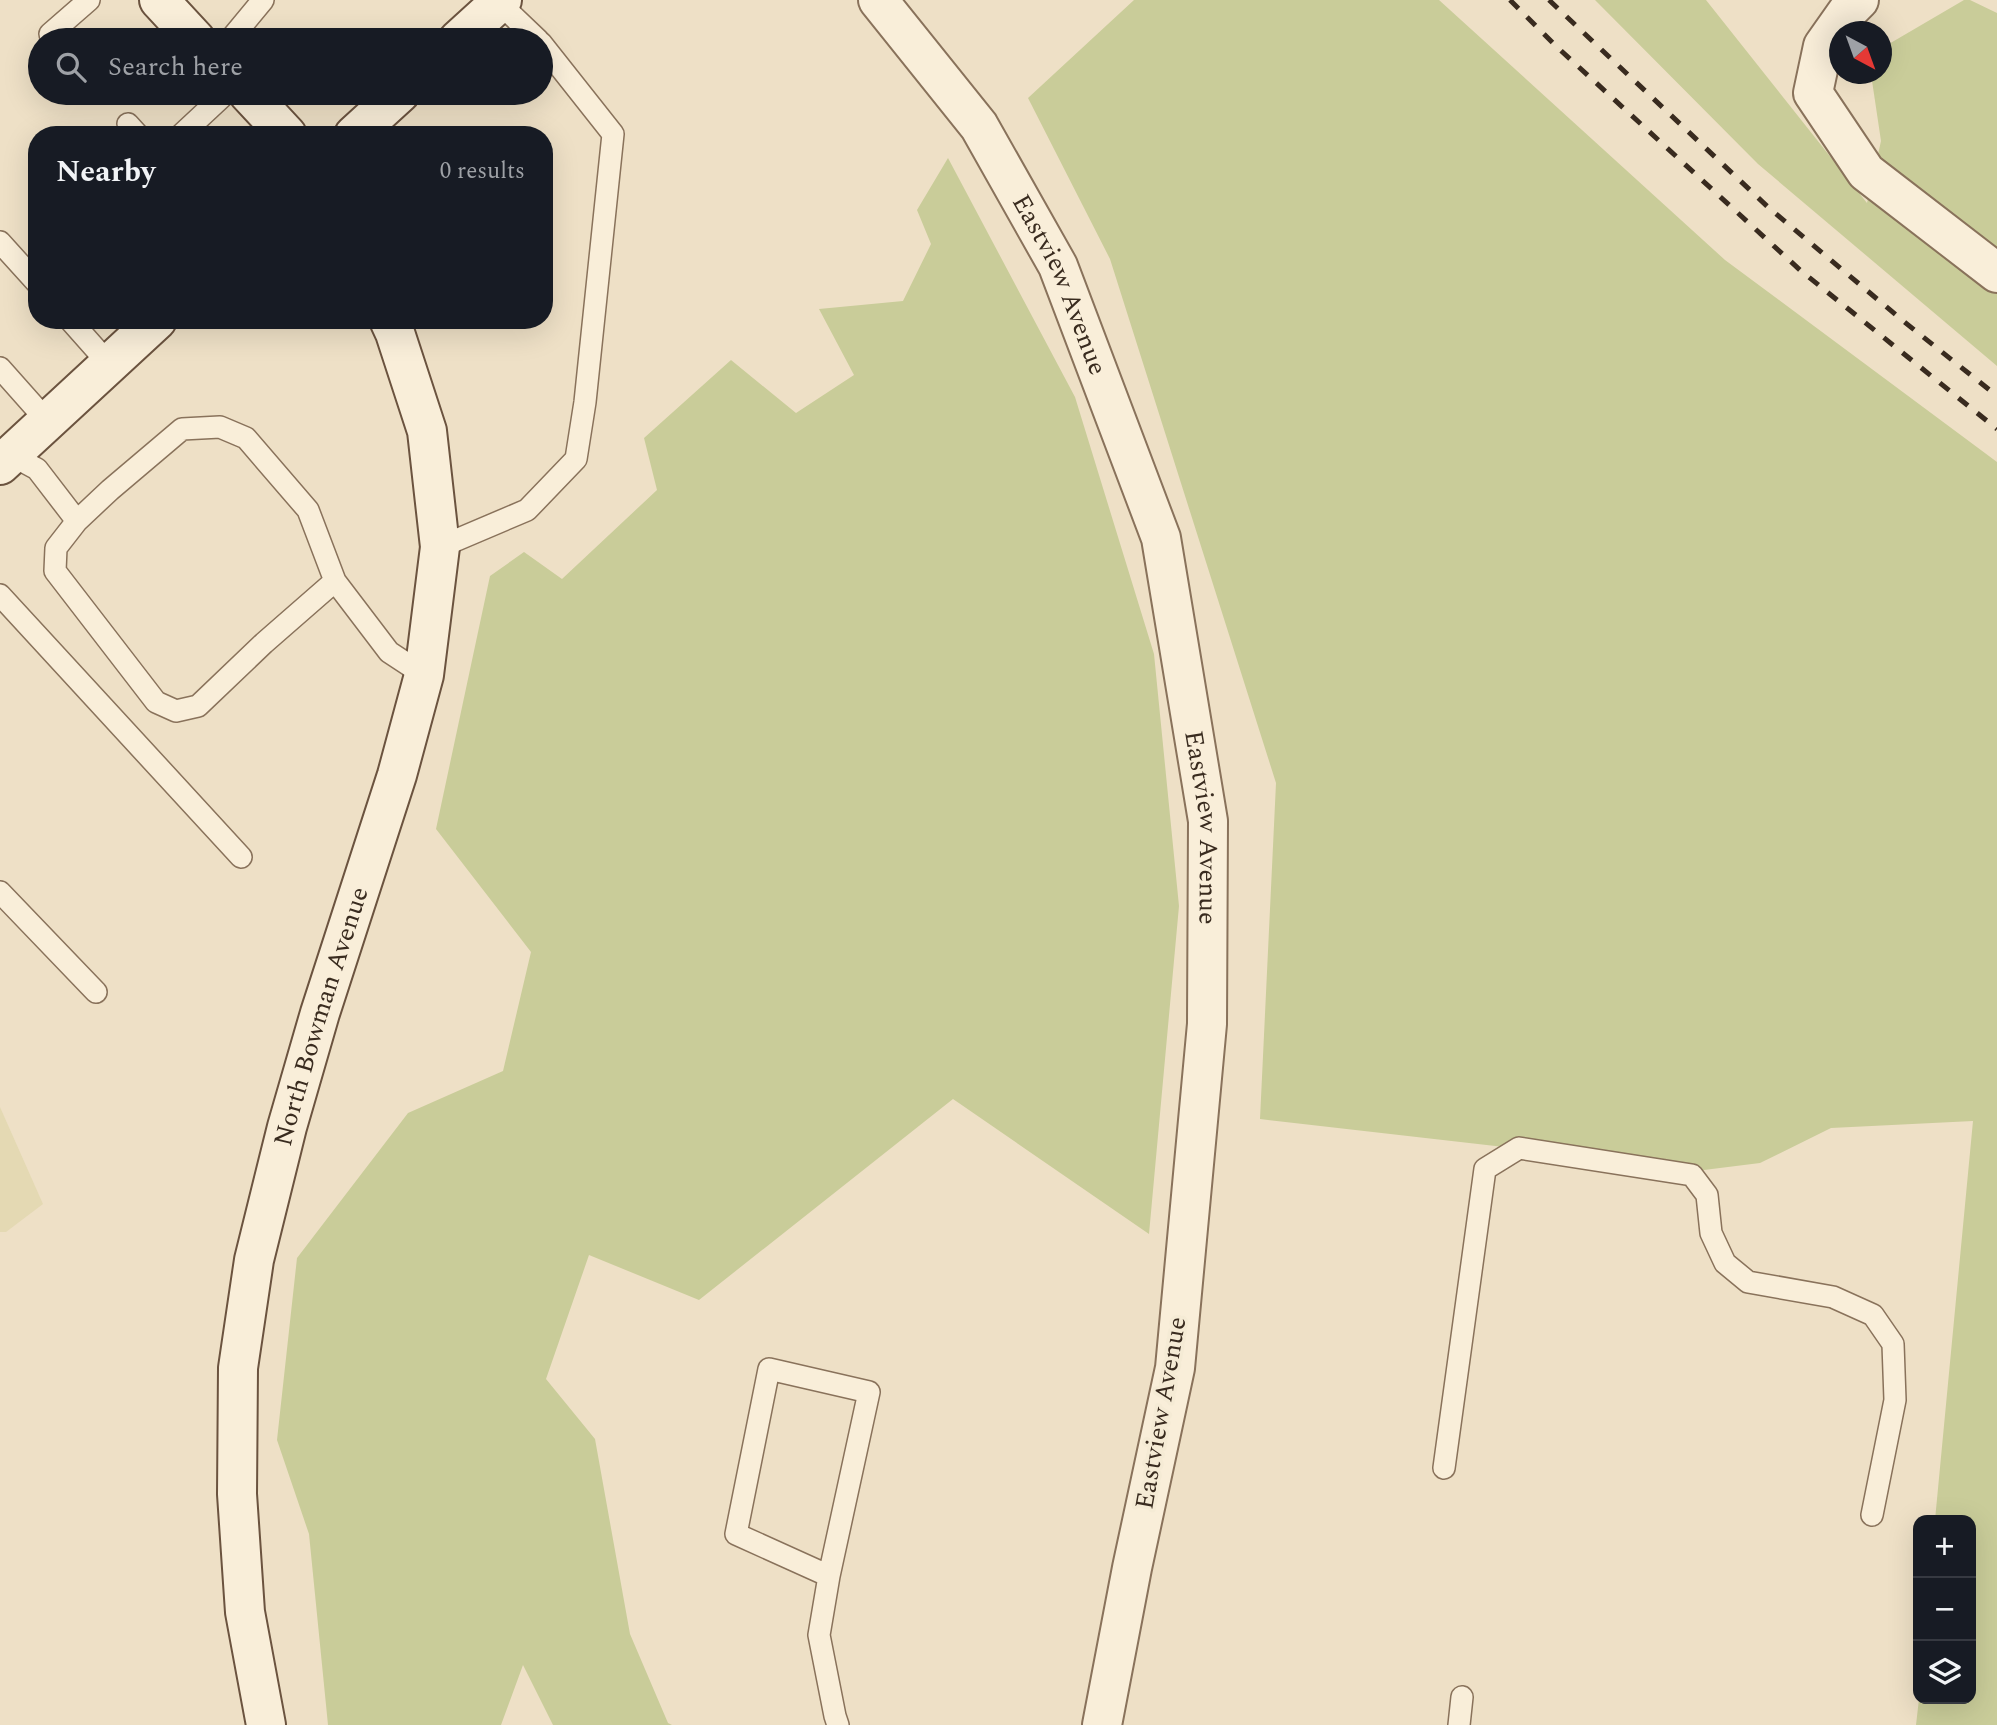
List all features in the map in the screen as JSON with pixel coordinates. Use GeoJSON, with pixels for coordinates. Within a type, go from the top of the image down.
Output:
{"type":"FeatureCollection","features":[{"type":"Feature","properties":{"kind":"street"},"geometry":{"type":"LineString","coordinates":[[159,0],[185,28]]}},
{"type":"Feature","properties":{"kind":"street","name":"Eastview Avenue"},"geometry":{"type":"LineString","coordinates":[[878,0],[979,126],[1058,266],[1161,538],[1208,821],[1207,1024],[1175,1368],[1102,1725]]}},
{"type":"Feature","properties":{"kind":"street"},"geometry":{"type":"LineString","coordinates":[[1859,0],[1823,46],[1813,93],[1866,172],[1997,273]]}},
{"type":"Feature","properties":{"kind":"street"},"geometry":{"type":"LineString","coordinates":[[471,28],[499,1]]}},
{"type":"Feature","properties":{"kind":"street"},"geometry":{"type":"LineString","coordinates":[[259,105],[279,126]]}},
{"type":"Feature","properties":{"kind":"street"},"geometry":{"type":"LineString","coordinates":[[364,126],[387,105]]}},
{"type":"Feature","properties":{"kind":"street"},"geometry":{"type":"LineString","coordinates":[[6,460],[109,363],[139,329]]}},
{"type":"Feature","properties":{"kind":"street","name":"North Bowman Avenue"},"geometry":{"type":"LineString","coordinates":[[266,1725],[245,1612],[237,1494],[238,1368],[254,1260],[287,1128],[316,1026],[397,775],[424,675],[440,547],[427,431],[387,329]]}},
{"type":"Feature","properties":{"kind":"lane"},"geometry":{"type":"LineString","coordinates":[[57,28],[89,0]]}},
{"type":"Feature","properties":{"kind":"lane"},"geometry":{"type":"LineString","coordinates":[[240,28],[262,0]]}},
{"type":"Feature","properties":{"kind":"lane"},"geometry":{"type":"LineString","coordinates":[[499,1],[525,28]]}},
{"type":"Feature","properties":{"kind":"lane"},"geometry":{"type":"LineString","coordinates":[[440,547],[527,510],[576,458],[585,402],[613,134],[553,59]]}},
{"type":"Feature","properties":{"kind":"lane"},"geometry":{"type":"LineString","coordinates":[[191,126],[213,105]]}},
{"type":"Feature","properties":{"kind":"lane"},"geometry":{"type":"LineString","coordinates":[[0,242],[28,273]]}},
{"type":"Feature","properties":{"kind":"lane"},"geometry":{"type":"LineString","coordinates":[[78,329],[109,363]]}},
{"type":"Feature","properties":{"kind":"lane"},"geometry":{"type":"LineString","coordinates":[[0,368],[48,422]]}},
{"type":"Feature","properties":{"kind":"lane"},"geometry":{"type":"LineString","coordinates":[[335,582],[264,643],[198,706],[176,711],[156,702],[55,571],[56,548],[77,522],[110,490],[182,429],[220,427],[246,438],[308,510],[335,582],[389,652],[424,675]]}},
{"type":"Feature","properties":{"kind":"lane"},"geometry":{"type":"LineString","coordinates":[[6,460],[37,469],[77,522]]}},
{"type":"Feature","properties":{"kind":"lane"},"geometry":{"type":"LineString","coordinates":[[0,595],[241,857]]}},
{"type":"Feature","properties":{"kind":"lane"},"geometry":{"type":"LineString","coordinates":[[0,892],[96,992]]}},
{"type":"Feature","properties":{"kind":"lane"},"geometry":{"type":"LineString","coordinates":[[1444,1468],[1485,1169],[1519,1148],[1692,1175],[1707,1195],[1711,1233],[1725,1263],[1748,1282],[1833,1297],[1873,1315],[1893,1344],[1895,1400],[1872,1515]]}},
{"type":"Feature","properties":{"kind":"lane"},"geometry":{"type":"LineString","coordinates":[[829,1576],[736,1534],[769,1369],[869,1392],[819,1635],[838,1725]]}},
{"type":"Feature","properties":{"kind":"lane"},"geometry":{"type":"LineString","coordinates":[[1459,1725],[1462,1697]]}},
{"type":"Feature","properties":{"kind":"shaded area"},"geometry":{"type":"Polygon","coordinates":[[[0,1107],[43,1204],[6,1232],[0,1232],[0,1107]]]}},
{"type":"Feature","properties":{"kind":"green space"},"geometry":{"type":"Polygon","coordinates":[[[1134,0],[1439,0],[1725,260],[1997,462],[1997,1725],[1916,1725],[1918,1704],[1976,1704],[1976,1515],[1935,1515],[1973,1121],[1831,1128],[1760,1163],[1704,1170],[1260,1119],[1276,783],[1110,259],[1028,98],[1134,0]]]}},
{"type":"Feature","properties":{"kind":"green space"},"geometry":{"type":"Polygon","coordinates":[[[1595,0],[1706,0],[1867,203],[1881,141],[1872,84],[1892,84],[1892,42],[1964,0],[1970,0],[1997,13],[1997,366],[1758,164],[1595,0]]]}},
{"type":"Feature","properties":{"kind":"green space"},"geometry":{"type":"Polygon","coordinates":[[[948,158],[1075,397],[1154,654],[1179,906],[1149,1234],[953,1099],[699,1300],[589,1255],[546,1379],[595,1439],[630,1634],[668,1723],[672,1725],[553,1725],[523,1665],[501,1725],[328,1725],[309,1534],[277,1440],[297,1258],[408,1113],[503,1071],[531,952],[436,829],[490,576],[524,552],[562,579],[657,490],[644,438],[731,360],[796,413],[854,375],[819,309],[903,301],[931,244],[917,210],[948,158]]]}},
{"type":"Feature","properties":{"kind":"railway"},"geometry":{"type":"LineString","coordinates":[[1510,0],[1557,47],[1800,270],[1997,429]]}},
{"type":"Feature","properties":{"kind":"railway"},"geometry":{"type":"LineString","coordinates":[[1549,0],[1769,208],[1997,396]]}}]}
